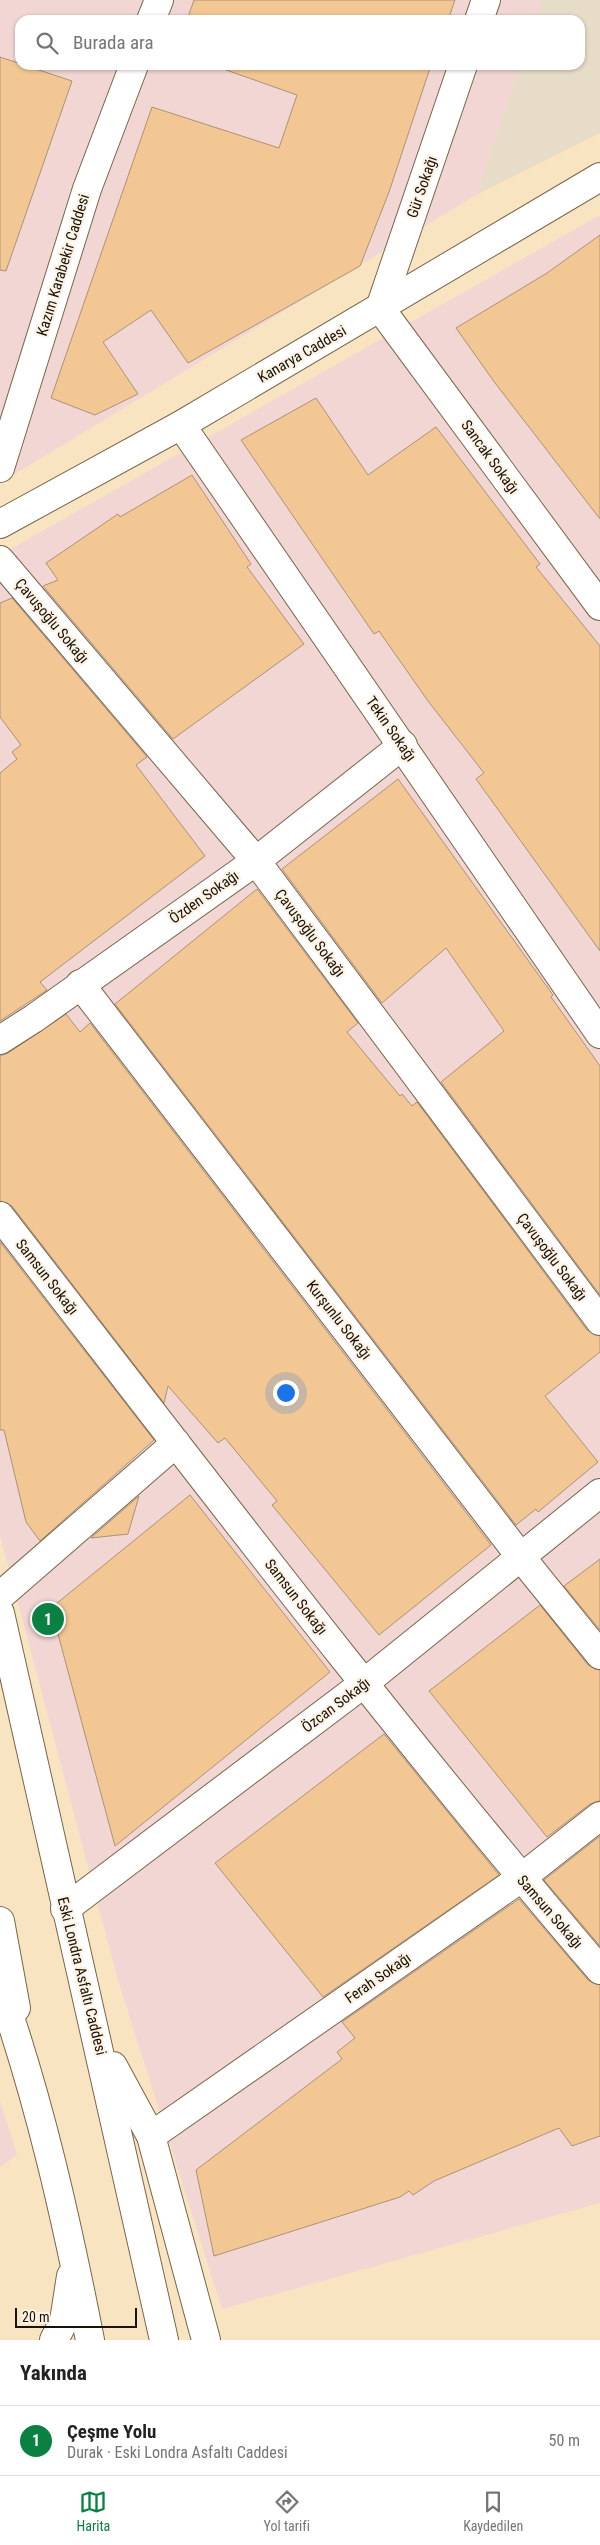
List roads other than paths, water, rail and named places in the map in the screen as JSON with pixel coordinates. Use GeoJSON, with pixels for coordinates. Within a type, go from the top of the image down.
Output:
{"type":"FeatureCollection","features":[{"type":"Feature","properties":{"kind":"street"},"geometry":{"type":"LineString","coordinates":[[154,15],[159,0]]}},
{"type":"Feature","properties":{"kind":"street"},"geometry":{"type":"LineString","coordinates":[[481,15],[486,0]]}},
{"type":"Feature","properties":{"kind":"street","name":"Kazım Karabekir Caddesi"},"geometry":{"type":"LineString","coordinates":[[0,468],[87,189],[132,70]]}},
{"type":"Feature","properties":{"kind":"street","name":"Gür Sokağı"},"geometry":{"type":"LineString","coordinates":[[380,308],[461,70]]}},
{"type":"Feature","properties":{"kind":"street","name":"Kanarya Caddesi"},"geometry":{"type":"LineString","coordinates":[[0,524],[181,426],[600,177]]}},
{"type":"Feature","properties":{"kind":"street","name":"Sancak Sokağı"},"geometry":{"type":"LineString","coordinates":[[380,308],[600,606]]}},
{"type":"Feature","properties":{"kind":"street","name":"Tekin Sokağı"},"geometry":{"type":"LineString","coordinates":[[181,426],[600,1034]]}},
{"type":"Feature","properties":{"kind":"street","name":"Çavuşoğlu Sokağı"},"geometry":{"type":"LineString","coordinates":[[0,560],[256,860],[600,1321]]}},
{"type":"Feature","properties":{"kind":"street","name":"Özden Sokağı"},"geometry":{"type":"LineString","coordinates":[[0,1040],[33,1019],[256,860],[402,745]]}},
{"type":"Feature","properties":{"kind":"street","name":"Kurşunlu Sokağı"},"geometry":{"type":"LineString","coordinates":[[80,984],[520,1556],[600,1655]]}},
{"type":"Feature","properties":{"kind":"street","name":"Samsun Sokağı"},"geometry":{"type":"LineString","coordinates":[[0,1216],[363,1684],[521,1878],[600,1970]]}},
{"type":"Feature","properties":{"kind":"street"},"geometry":{"type":"LineString","coordinates":[[0,1596],[176,1443]]}},
{"type":"Feature","properties":{"kind":"street","name":"Özcan Sokağı"},"geometry":{"type":"LineString","coordinates":[[66,1909],[363,1684],[600,1493]]}},
{"type":"Feature","properties":{"kind":"street","name":"Eski Londra Asfaltı Caddesi"},"geometry":{"type":"LineString","coordinates":[[0,1612],[66,1909],[98,2040],[164,2340]]}},
{"type":"Feature","properties":{"kind":"street","name":"Ferah Sokağı"},"geometry":{"type":"LineString","coordinates":[[152,2136],[521,1878],[600,1816]]}},
{"type":"Feature","properties":{"kind":"street"},"geometry":{"type":"LineString","coordinates":[[0,1921],[28,2074],[74,2257],[90,2340]]}},
{"type":"Feature","properties":{"kind":"street"},"geometry":{"type":"LineString","coordinates":[[0,1988],[28,2074]]}},
{"type":"Feature","properties":{"kind":"street"},"geometry":{"type":"LineString","coordinates":[[98,2040],[152,2136],[206,2340]]}},
{"type":"Feature","properties":{"kind":"street"},"geometry":{"type":"LineString","coordinates":[[54,2340],[64,2321],[74,2257]]}},
{"type":"Feature","properties":{"kind":"place","name":"Çeşme Yolu"},"geometry":{"type":"Point","coordinates":[48,1619]}}]}
